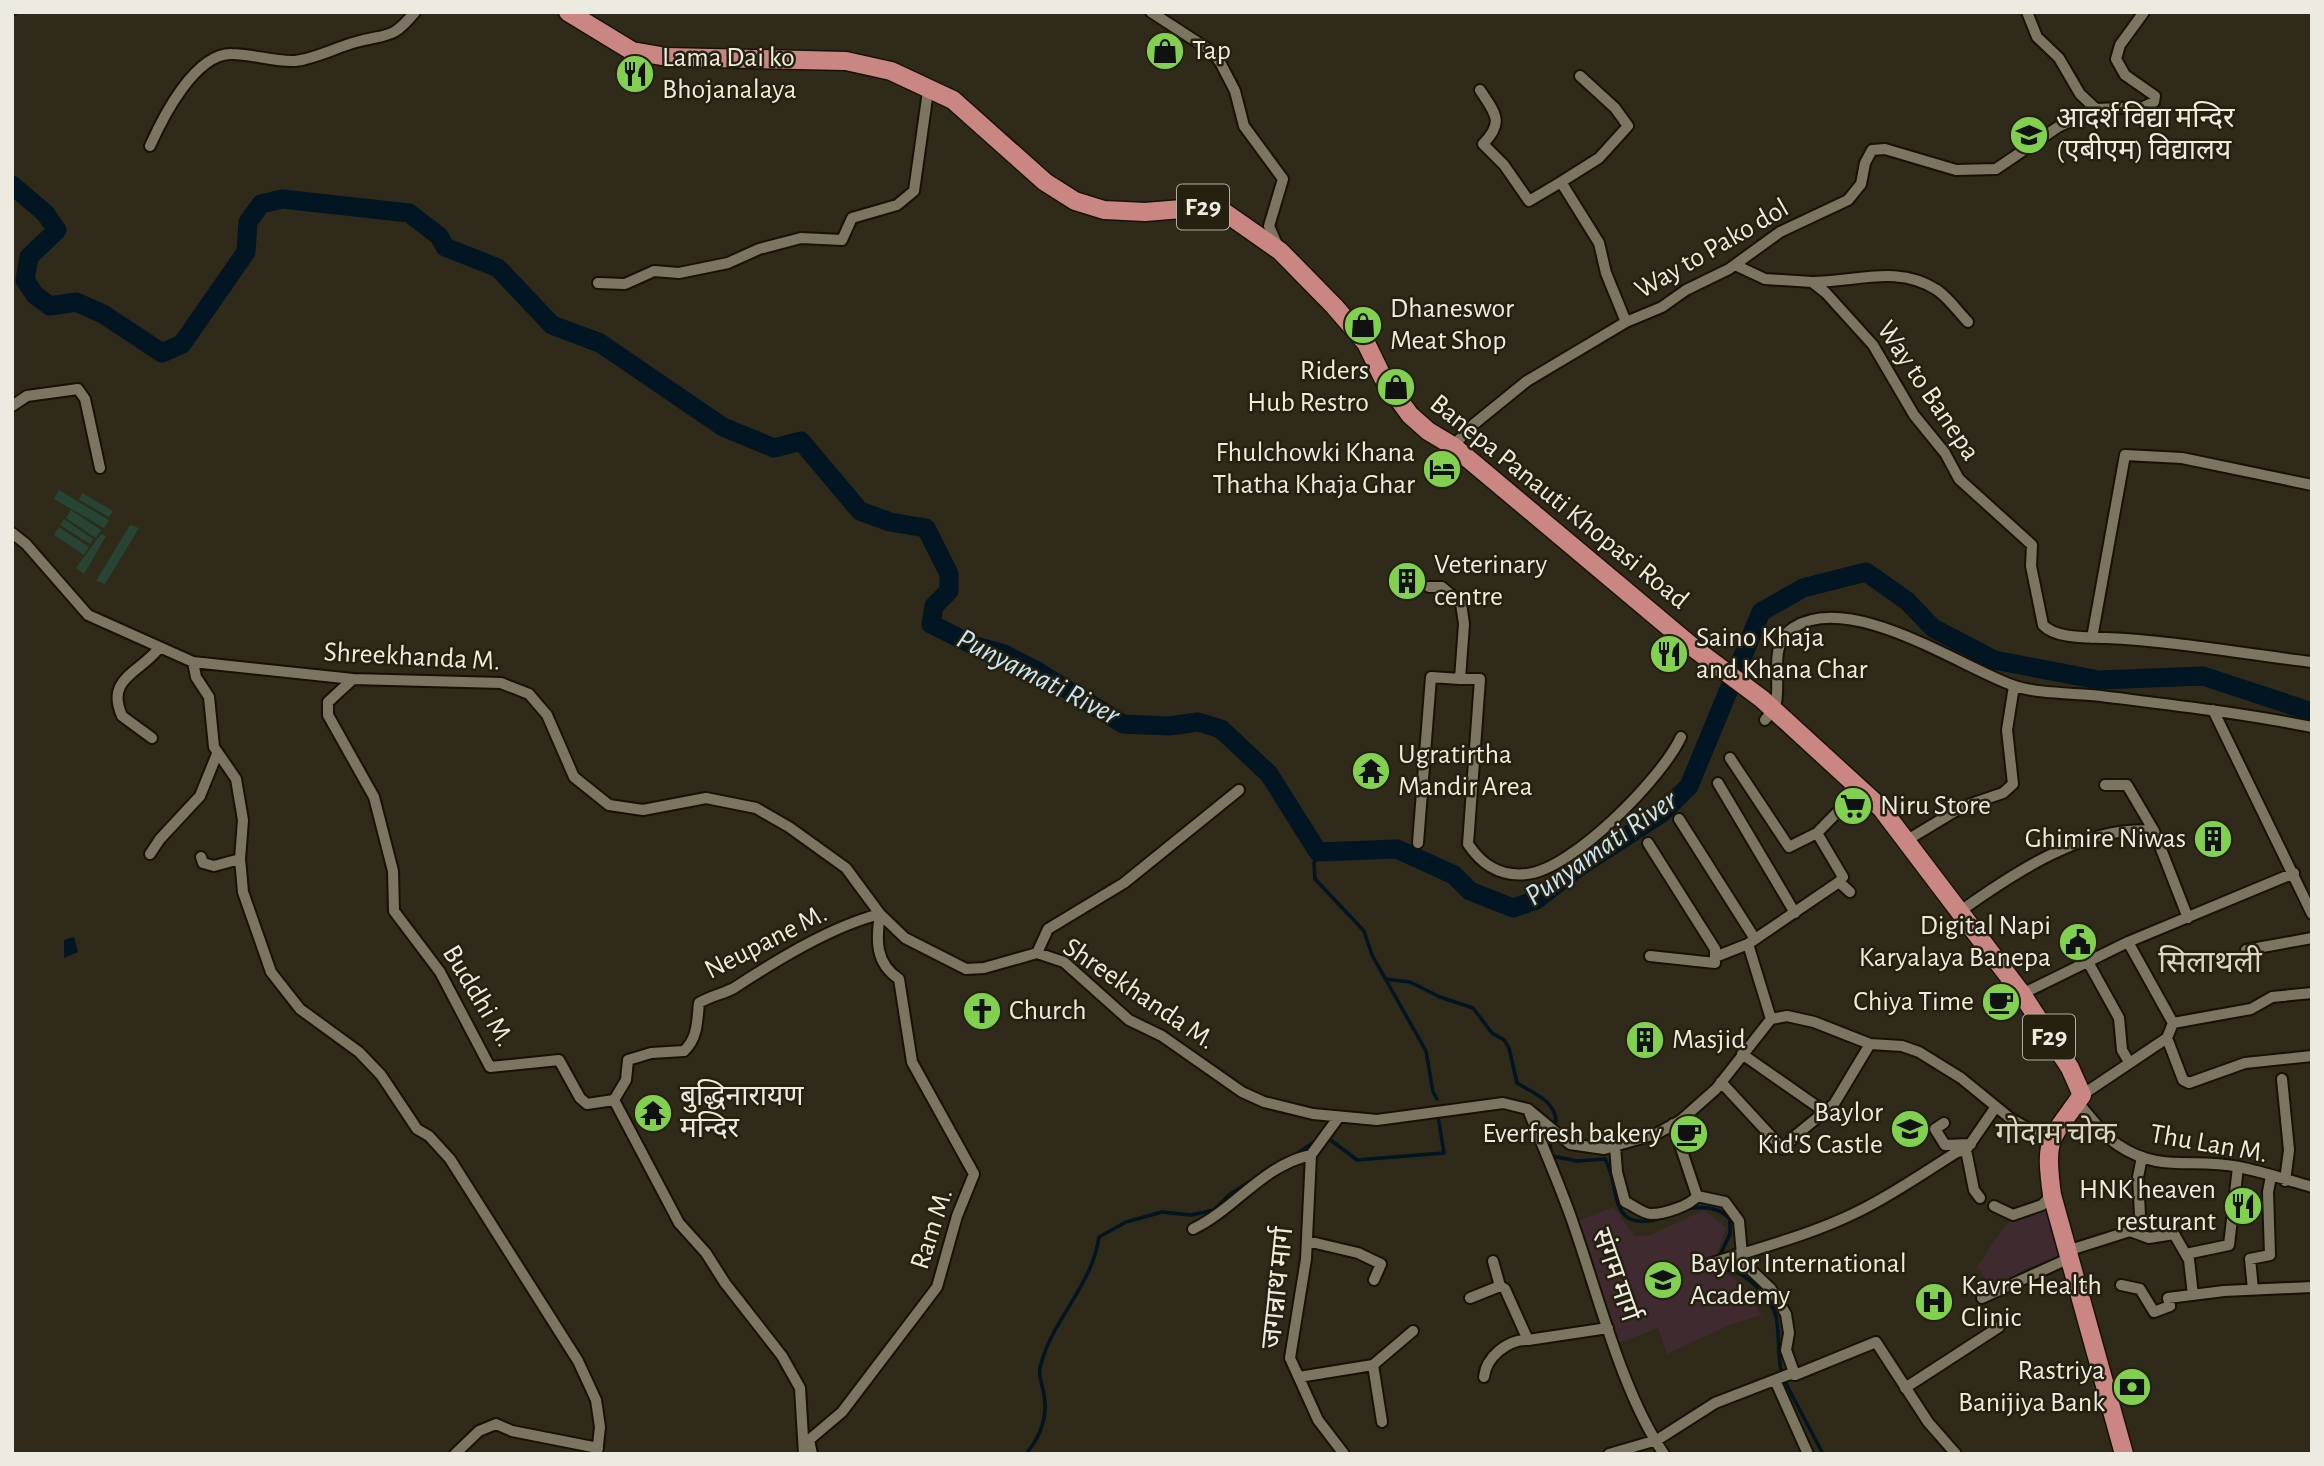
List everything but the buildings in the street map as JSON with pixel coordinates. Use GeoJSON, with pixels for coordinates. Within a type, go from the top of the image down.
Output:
{"type":"FeatureCollection","features":[{"type":"Feature","properties":{"kind":"main road","name":"Banepa Panauti Khopasi Road"},"geometry":{"type":"LineString","coordinates":[[568,12],[632,51],[679,59],[846,61],[891,71],[928,91],[953,100],[1045,183],[1075,201],[1104,210],[1145,212],[1207,207],[1220,209],[1280,251],[1366,343],[1383,378],[1410,415],[1428,431],[1453,446],[1767,709]]}},
{"type":"Feature","properties":{"kind":"main road","name":"F29"},"geometry":{"type":"LineString","coordinates":[[1767,709],[1861,788],[2022,993],[2070,1068],[2079,1098],[2051,1138]]}},
{"type":"Feature","properties":{"kind":"main road"},"geometry":{"type":"LineString","coordinates":[[2051,1138],[2047,1158],[2052,1195],[2071,1253],[2124,1454]]}},
{"type":"Feature","properties":{"kind":"street"},"geometry":{"type":"LineString","coordinates":[[150,146],[160,124],[193,74],[207,63],[228,54],[293,61],[366,39],[395,35],[415,12]]}},
{"type":"Feature","properties":{"kind":"street"},"geometry":{"type":"LineString","coordinates":[[1151,12],[1211,51],[1229,78],[1244,126],[1283,179],[1269,226],[1280,251]]}},
{"type":"Feature","properties":{"kind":"street"},"geometry":{"type":"LineString","coordinates":[[2027,12],[2037,37],[2059,58],[2075,87],[2096,109]]}},
{"type":"Feature","properties":{"kind":"street","name":"Way to Pako dol"},"geometry":{"type":"LineString","coordinates":[[1453,446],[1474,424],[1527,381],[1626,322],[1662,307],[1735,265],[1780,232],[1848,200],[1861,184],[1865,163],[1872,150],[1885,149],[1956,170],[1996,169],[2058,127],[2096,109],[2143,107],[2154,102],[2155,96],[2126,75],[2116,59],[2120,45],[2144,12]]}},
{"type":"Feature","properties":{"kind":"street"},"geometry":{"type":"LineString","coordinates":[[1480,90],[1491,105],[1497,123],[1494,133],[1483,144],[1504,165],[1529,201],[1599,158],[1628,127],[1615,108],[1580,76]]}},
{"type":"Feature","properties":{"kind":"street"},"geometry":{"type":"LineString","coordinates":[[598,283],[625,284],[654,271],[679,273],[728,263],[759,249],[801,237],[842,240],[852,218],[897,205],[914,191],[928,91]]}},
{"type":"Feature","properties":{"kind":"street"},"geometry":{"type":"LineString","coordinates":[[1561,181],[1599,243],[1606,273],[1626,322]]}},
{"type":"Feature","properties":{"kind":"street"},"geometry":{"type":"LineString","coordinates":[[1735,265],[1765,279],[1812,282],[1905,276],[1939,292],[1968,322]]}},
{"type":"Feature","properties":{"kind":"street","name":"Way to Banepa"},"geometry":{"type":"LineString","coordinates":[[1812,282],[1826,293],[1873,345],[1914,415],[1935,438],[1959,479],[2032,545],[2031,566],[2043,625],[2057,633],[2092,638]]}},
{"type":"Feature","properties":{"kind":"street"},"geometry":{"type":"LineString","coordinates":[[12,406],[27,396],[78,389],[85,399],[100,468]]}},
{"type":"Feature","properties":{"kind":"street"},"geometry":{"type":"LineString","coordinates":[[2312,485],[2182,458],[2125,455],[2092,638],[2151,640],[2312,662]]}},
{"type":"Feature","properties":{"kind":"street","name":"Shreekhanda M."},"geometry":{"type":"LineString","coordinates":[[12,533],[26,544],[88,615],[193,662],[353,679],[501,683],[517,686],[529,694],[547,715],[574,777],[609,805],[643,810],[706,798],[756,808],[789,827],[846,868],[880,914],[905,938],[966,969],[984,968],[1037,953],[1064,962],[1129,1020],[1162,1036],[1242,1092],[1264,1102],[1337,1120],[1377,1120],[1503,1103],[1528,1109]]}},
{"type":"Feature","properties":{"kind":"street"},"geometry":{"type":"LineString","coordinates":[[1429,587],[1442,587],[1461,603],[1464,624],[1460,679]]}},
{"type":"Feature","properties":{"kind":"street"},"geometry":{"type":"LineString","coordinates":[[1767,709],[1776,703],[1778,652],[1790,629],[1812,618],[1865,622],[1921,642],[2014,686],[2213,710],[2312,727]]}},
{"type":"Feature","properties":{"kind":"street"},"geometry":{"type":"LineString","coordinates":[[152,738],[122,716],[117,694],[119,685],[127,675],[159,648]]}},
{"type":"Feature","properties":{"kind":"street"},"geometry":{"type":"LineString","coordinates":[[193,662],[196,677],[209,697],[217,754],[236,779],[243,820],[240,859],[243,892],[271,972],[300,1009],[359,1052],[381,1075],[417,1129],[429,1136],[450,1159],[578,1361],[596,1400],[600,1427],[598,1451],[512,1431],[496,1424],[479,1431],[455,1454]]}},
{"type":"Feature","properties":{"kind":"street"},"geometry":{"type":"LineString","coordinates":[[1418,843],[1431,677],[1480,679],[1472,827],[1468,844],[1484,865],[1504,873],[1527,874],[1552,867],[1598,833],[1617,818],[1673,754],[1681,737]]}},
{"type":"Feature","properties":{"kind":"street","name":"Buddhi M."},"geometry":{"type":"LineString","coordinates":[[353,679],[328,702],[328,715],[374,797],[393,871],[394,911],[440,972],[489,1068],[559,1060],[580,1098],[587,1104],[614,1100]]}},
{"type":"Feature","properties":{"kind":"street"},"geometry":{"type":"LineString","coordinates":[[1904,842],[1962,807],[2003,793],[2013,784],[2007,730],[2014,686]]}},
{"type":"Feature","properties":{"kind":"street"},"geometry":{"type":"LineString","coordinates":[[2213,710],[2253,798],[2294,873],[2312,914]]}},
{"type":"Feature","properties":{"kind":"street"},"geometry":{"type":"LineString","coordinates":[[150,854],[160,839],[200,796],[217,754]]}},
{"type":"Feature","properties":{"kind":"street"},"geometry":{"type":"LineString","coordinates":[[1730,758],[1789,847],[1817,833],[1861,788]]}},
{"type":"Feature","properties":{"kind":"street"},"geometry":{"type":"LineString","coordinates":[[1718,783],[1795,913]]}},
{"type":"Feature","properties":{"kind":"street"},"geometry":{"type":"LineString","coordinates":[[2105,785],[2127,785],[2154,831],[2188,918]]}},
{"type":"Feature","properties":{"kind":"street"},"geometry":{"type":"LineString","coordinates":[[1037,953],[1048,929],[1124,883],[1239,790]]}},
{"type":"Feature","properties":{"kind":"street"},"geometry":{"type":"LineString","coordinates":[[1679,819],[1752,942],[1772,1019]]}},
{"type":"Feature","properties":{"kind":"street"},"geometry":{"type":"LineString","coordinates":[[1959,912],[2020,869],[2052,854],[2123,830],[2154,831]]}},
{"type":"Feature","properties":{"kind":"street"},"geometry":{"type":"LineString","coordinates":[[1715,957],[1752,942],[1839,882],[1843,877],[1817,833]]}},
{"type":"Feature","properties":{"kind":"street"},"geometry":{"type":"LineString","coordinates":[[1648,843],[1715,949],[1715,963],[1650,956]]}},
{"type":"Feature","properties":{"kind":"street"},"geometry":{"type":"LineString","coordinates":[[201,857],[203,863],[214,866],[240,859]]}},
{"type":"Feature","properties":{"kind":"street"},"geometry":{"type":"LineString","coordinates":[[2022,993],[2128,942],[2294,873]]}},
{"type":"Feature","properties":{"kind":"street"},"geometry":{"type":"LineString","coordinates":[[1839,882],[1850,892]]}},
{"type":"Feature","properties":{"kind":"street","name":"Neupane M."},"geometry":{"type":"LineString","coordinates":[[614,1100],[626,1080],[628,1060],[651,1054],[684,1051],[690,1046],[696,1032],[699,1003],[733,989],[783,955],[861,919],[880,914]]}},
{"type":"Feature","properties":{"kind":"street","name":"Ram M."},"geometry":{"type":"LineString","coordinates":[[812,1454],[809,1440],[842,1412],[937,1287],[957,1216],[974,1174],[912,1062],[899,979],[887,971],[875,945],[880,914]]}},
{"type":"Feature","properties":{"kind":"street"},"geometry":{"type":"LineString","coordinates":[[2246,950],[2312,938]]}},
{"type":"Feature","properties":{"kind":"street"},"geometry":{"type":"LineString","coordinates":[[2128,942],[2173,1023]]}},
{"type":"Feature","properties":{"kind":"street"},"geometry":{"type":"LineString","coordinates":[[2088,962],[2119,1018],[2122,1050],[2129,1062]]}},
{"type":"Feature","properties":{"kind":"street"},"geometry":{"type":"LineString","coordinates":[[2173,1023],[2251,1009],[2272,997],[2312,993]]}},
{"type":"Feature","properties":{"kind":"street"},"geometry":{"type":"LineString","coordinates":[[1528,1109],[1570,1144],[1604,1149],[1656,1134],[1695,1109],[1721,1082],[1772,1019],[1787,1016],[1870,1044],[1902,1046],[1919,1052],[1961,1078],[1995,1108],[2034,1132],[2051,1138]]}},
{"type":"Feature","properties":{"kind":"street"},"geometry":{"type":"LineString","coordinates":[[2079,1098],[2167,1038],[2173,1023]]}},
{"type":"Feature","properties":{"kind":"street"},"geometry":{"type":"LineString","coordinates":[[2167,1038],[2183,1080],[2189,1083],[2245,1063],[2312,1056]]}},
{"type":"Feature","properties":{"kind":"street"},"geometry":{"type":"LineString","coordinates":[[1721,1082],[1783,1149],[1825,1112],[1844,1090],[1870,1044]]}},
{"type":"Feature","properties":{"kind":"street"},"geometry":{"type":"LineString","coordinates":[[1742,1054],[1825,1112]]}},
{"type":"Feature","properties":{"kind":"street"},"geometry":{"type":"LineString","coordinates":[[2281,1079],[2289,1150],[2285,1181]]}},
{"type":"Feature","properties":{"kind":"street","name":"Thu Lan M."},"geometry":{"type":"LineString","coordinates":[[2079,1098],[2116,1144],[2142,1157],[2165,1165],[2214,1164],[2238,1167],[2312,1187]]}},
{"type":"Feature","properties":{"kind":"street"},"geometry":{"type":"LineString","coordinates":[[614,1100],[679,1223],[706,1253],[725,1283],[782,1356],[800,1388],[804,1454]]}},
{"type":"Feature","properties":{"kind":"street"},"geometry":{"type":"LineString","coordinates":[[1706,1265],[1852,1215],[1969,1147],[1995,1108]]}},
{"type":"Feature","properties":{"kind":"street","name":"संगम मार्ग"},"geometry":{"type":"LineString","coordinates":[[1528,1109],[1573,1223],[1608,1328],[1664,1454]]}},
{"type":"Feature","properties":{"kind":"street"},"geometry":{"type":"LineString","coordinates":[[1193,1228],[1208,1222],[1262,1179],[1297,1158],[1315,1151],[1337,1120]]}},
{"type":"Feature","properties":{"kind":"street"},"geometry":{"type":"LineString","coordinates":[[1944,1123],[1935,1129],[1945,1145],[1969,1147]]}},
{"type":"Feature","properties":{"kind":"street"},"geometry":{"type":"LineString","coordinates":[[1673,1124],[1698,1196]]}},
{"type":"Feature","properties":{"kind":"street"},"geometry":{"type":"LineString","coordinates":[[1615,1146],[1617,1172],[1625,1202],[1650,1214],[1693,1202],[1698,1196]]}},
{"type":"Feature","properties":{"kind":"street"},"geometry":{"type":"LineString","coordinates":[[1969,1147],[1974,1190],[1980,1198]]}},
{"type":"Feature","properties":{"kind":"street","name":"जगन्नाथ मार्ग"},"geometry":{"type":"LineString","coordinates":[[1315,1151],[1307,1241],[1290,1358],[1318,1420],[1343,1454]]}},
{"type":"Feature","properties":{"kind":"street"},"geometry":{"type":"LineString","coordinates":[[2141,1235],[2138,1177],[2142,1157]]}},
{"type":"Feature","properties":{"kind":"street"},"geometry":{"type":"LineString","coordinates":[[2186,1254],[2229,1245],[2238,1167]]}},
{"type":"Feature","properties":{"kind":"street"},"geometry":{"type":"LineString","coordinates":[[2252,1289],[2250,1259],[2270,1255],[2268,1192],[2271,1176]]}},
{"type":"Feature","properties":{"kind":"street"},"geometry":{"type":"LineString","coordinates":[[1994,1206],[2013,1215],[2042,1205],[2052,1195]]}},
{"type":"Feature","properties":{"kind":"street"},"geometry":{"type":"LineString","coordinates":[[1698,1196],[1726,1202],[1738,1221],[1739,1255],[1770,1289],[1786,1314],[1789,1333],[1786,1350],[1795,1375]]}},
{"type":"Feature","properties":{"kind":"street"},"geometry":{"type":"LineString","coordinates":[[1982,1297],[2071,1253],[2130,1231],[2149,1238],[2174,1234],[2186,1254],[2193,1295]]}},
{"type":"Feature","properties":{"kind":"street"},"geometry":{"type":"LineString","coordinates":[[1307,1241],[1358,1253],[1381,1264],[1374,1279]]}},
{"type":"Feature","properties":{"kind":"street"},"geometry":{"type":"LineString","coordinates":[[1493,1261],[1500,1286],[1505,1289],[1528,1340]]}},
{"type":"Feature","properties":{"kind":"street"},"geometry":{"type":"LineString","coordinates":[[2121,1285],[2140,1289],[2154,1312],[2170,1306],[2168,1298],[2252,1289],[2312,1287]]}},
{"type":"Feature","properties":{"kind":"street"},"geometry":{"type":"LineString","coordinates":[[1470,1298],[1500,1286]]}},
{"type":"Feature","properties":{"kind":"street"},"geometry":{"type":"LineString","coordinates":[[1905,1388],[1999,1327]]}},
{"type":"Feature","properties":{"kind":"street"},"geometry":{"type":"LineString","coordinates":[[1484,1377],[1490,1358],[1517,1340],[1608,1328]]}},
{"type":"Feature","properties":{"kind":"street"},"geometry":{"type":"LineString","coordinates":[[1299,1377],[1373,1365],[1413,1331]]}},
{"type":"Feature","properties":{"kind":"street"},"geometry":{"type":"LineString","coordinates":[[1609,1454],[1657,1440],[1715,1404],[1876,1342],[1927,1422],[1956,1454]]}},
{"type":"Feature","properties":{"kind":"street"},"geometry":{"type":"LineString","coordinates":[[1373,1365],[1382,1422]]}},
{"type":"Feature","properties":{"kind":"street"},"geometry":{"type":"LineString","coordinates":[[1775,1380],[1808,1454]]}},
{"type":"Feature","properties":{"kind":"shaded area"},"geometry":{"type":"Polygon","coordinates":[[[2044,1205],[2059,1256],[2025,1269],[1995,1291],[1977,1267],[2003,1228],[2015,1218],[2044,1205]]]}},
{"type":"Feature","properties":{"kind":"shaded area","name":"Baylor International Academy"},"geometry":{"type":"Polygon","coordinates":[[[1613,1207],[1635,1236],[1648,1236],[1704,1210],[1726,1228],[1718,1251],[1717,1267],[1741,1284],[1762,1315],[1732,1324],[1667,1354],[1658,1328],[1614,1345],[1573,1223],[1613,1207]]]}},
{"type":"Feature","properties":{"kind":"green space"},"geometry":{"type":"Polygon","coordinates":[[[59,490],[109,520],[104,528],[54,499],[59,490]]]}},
{"type":"Feature","properties":{"kind":"green space"},"geometry":{"type":"Polygon","coordinates":[[[82,493],[113,511],[109,517],[79,500],[82,493]]]}},
{"type":"Feature","properties":{"kind":"green space"},"geometry":{"type":"Polygon","coordinates":[[[71,510],[101,530],[96,538],[66,518],[71,510]]]}},
{"type":"Feature","properties":{"kind":"green space"},"geometry":{"type":"Polygon","coordinates":[[[64,519],[93,539],[90,544],[60,525],[64,519]]]}},
{"type":"Feature","properties":{"kind":"green space"},"geometry":{"type":"Polygon","coordinates":[[[130,525],[139,528],[105,584],[96,581],[130,525]]]}},
{"type":"Feature","properties":{"kind":"green space"},"geometry":{"type":"Polygon","coordinates":[[[59,527],[89,547],[84,555],[54,535],[59,527]]]}},
{"type":"Feature","properties":{"kind":"green space"},"geometry":{"type":"Polygon","coordinates":[[[101,534],[106,536],[84,574],[76,568],[101,534]]]}},
{"type":"Feature","properties":{"kind":"water"},"geometry":{"type":"Polygon","coordinates":[[[74,937],[78,952],[64,958],[64,940],[74,937]]]}},
{"type":"Feature","properties":{"kind":"waterway"},"geometry":{"type":"LineString","coordinates":[[12,15],[19,12]]}},
{"type":"Feature","properties":{"kind":"waterway","name":"Punyamati River"},"geometry":{"type":"LineString","coordinates":[[12,185],[45,213],[57,230],[29,257],[25,280],[35,295],[50,306],[76,302],[103,314],[162,353],[182,344],[246,252],[248,222],[261,204],[282,199],[409,213],[439,236],[445,247],[498,268],[552,325],[600,343],[723,427],[774,448],[801,441],[860,511],[890,522],[926,528],[949,574],[949,591],[934,606],[931,624],[975,646],[1004,654],[1037,671],[1123,724],[1169,726],[1198,722],[1221,729],[1269,774],[1318,852],[1397,849],[1454,875],[1470,891],[1513,908],[1536,900],[1579,867],[1662,813],[1689,786],[1761,612],[1803,588],[1866,572],[1907,601],[1933,628],[1994,660],[2099,680],[2203,676],[2312,712]]}},
{"type":"Feature","properties":{"kind":"waterway"},"geometry":{"type":"LineString","coordinates":[[1318,852],[1314,863],[1315,879],[1364,931],[1372,955],[1426,1051],[1433,1092],[1437,1099]]}},
{"type":"Feature","properties":{"kind":"waterway"},"geometry":{"type":"LineString","coordinates":[[1385,979],[1410,982],[1440,997],[1473,1008],[1492,1033],[1504,1040],[1509,1048],[1517,1083],[1548,1103],[1556,1122]]}},
{"type":"Feature","properties":{"kind":"waterway"},"geometry":{"type":"LineString","coordinates":[[1328,1138],[1357,1160],[1444,1153],[1438,1116]]}},
{"type":"Feature","properties":{"kind":"waterway"},"geometry":{"type":"LineString","coordinates":[[1548,1134],[1552,1156],[1577,1161],[1605,1159],[1619,1206],[1624,1214],[1633,1220],[1646,1221],[1665,1217]]}},
{"type":"Feature","properties":{"kind":"waterway"},"geometry":{"type":"LineString","coordinates":[[1295,1155],[1317,1140]]}},
{"type":"Feature","properties":{"kind":"waterway"},"geometry":{"type":"LineString","coordinates":[[1026,1454],[1039,1434],[1044,1419],[1045,1403],[1040,1371],[1045,1351],[1088,1272],[1099,1237],[1126,1222],[1162,1212],[1191,1215],[1214,1210],[1229,1195],[1275,1165]]}},
{"type":"Feature","properties":{"kind":"waterway"},"geometry":{"type":"LineString","coordinates":[[1685,1209],[1709,1208],[1730,1219],[1730,1234],[1720,1255],[1725,1270],[1748,1279],[1769,1301],[1776,1316],[1781,1371]]}},
{"type":"Feature","properties":{"kind":"waterway"},"geometry":{"type":"LineString","coordinates":[[1785,1382],[1823,1454]]}},
{"type":"Feature","properties":{"kind":"place","name":"Tap"},"geometry":{"type":"Point","coordinates":[1165,51]}},
{"type":"Feature","properties":{"kind":"place","name":"Lama Dai ko Bhojanalaya"},"geometry":{"type":"Point","coordinates":[635,74]}},
{"type":"Feature","properties":{"kind":"place","name":"आदर्श विद्या मन्दिर (एबीएम) विद्यालय"},"geometry":{"type":"Point","coordinates":[2029,135]}},
{"type":"Feature","properties":{"kind":"place","name":"Dhaneswor Meat Shop"},"geometry":{"type":"Point","coordinates":[1363,325]}},
{"type":"Feature","properties":{"kind":"place","name":"Riders Hub Restro"},"geometry":{"type":"Point","coordinates":[1396,387]}},
{"type":"Feature","properties":{"kind":"place","name":"Fhulchowki Khana Thatha Khaja Ghar"},"geometry":{"type":"Point","coordinates":[1442,469]}},
{"type":"Feature","properties":{"kind":"place","name":"Veterinary centre"},"geometry":{"type":"Point","coordinates":[1407,581]}},
{"type":"Feature","properties":{"kind":"place","name":"Saino Khaja and Khana Char"},"geometry":{"type":"Point","coordinates":[1669,654]}},
{"type":"Feature","properties":{"kind":"place","name":"Ugratirtha Mandir Area"},"geometry":{"type":"Point","coordinates":[1371,771]}},
{"type":"Feature","properties":{"kind":"place","name":"Niru Store"},"geometry":{"type":"Point","coordinates":[1853,806]}},
{"type":"Feature","properties":{"kind":"place","name":"Ghimire Niwas"},"geometry":{"type":"Point","coordinates":[2213,839]}},
{"type":"Feature","properties":{"kind":"place","name":"Digital Napi Karyalaya Banepa"},"geometry":{"type":"Point","coordinates":[2078,942]}},
{"type":"Feature","properties":{"kind":"place","name":"Chiya Time"},"geometry":{"type":"Point","coordinates":[2001,1002]}},
{"type":"Feature","properties":{"kind":"place","name":"Church"},"geometry":{"type":"Point","coordinates":[982,1011]}},
{"type":"Feature","properties":{"kind":"place","name":"Masjid"},"geometry":{"type":"Point","coordinates":[1645,1040]}},
{"type":"Feature","properties":{"kind":"place","name":"बुद्धिनारायण मन्दिर"},"geometry":{"type":"Point","coordinates":[653,1113]}},
{"type":"Feature","properties":{"kind":"place","name":"Baylor Kid'S Castle"},"geometry":{"type":"Point","coordinates":[1910,1129]}},
{"type":"Feature","properties":{"kind":"place","name":"Everfresh bakery"},"geometry":{"type":"Point","coordinates":[1689,1134]}},
{"type":"Feature","properties":{"kind":"place","name":"HNK heaven resturant"},"geometry":{"type":"Point","coordinates":[2243,1206]}},
{"type":"Feature","properties":{"kind":"place","name":"Baylor International Academy"},"geometry":{"type":"Point","coordinates":[1663,1280]}},
{"type":"Feature","properties":{"kind":"place","name":"Kavre Health Clinic"},"geometry":{"type":"Point","coordinates":[1934,1302]}},
{"type":"Feature","properties":{"kind":"place","name":"Rastriya Banijiya Bank"},"geometry":{"type":"Point","coordinates":[2132,1387]}},
{"type":"Feature","properties":{"kind":"district","name":"सिलाथली"},"geometry":{"type":"Point","coordinates":[2210,963]}},
{"type":"Feature","properties":{"kind":"district","name":"गाेदाम चाेक"},"geometry":{"type":"Point","coordinates":[2056,1134]}}]}
